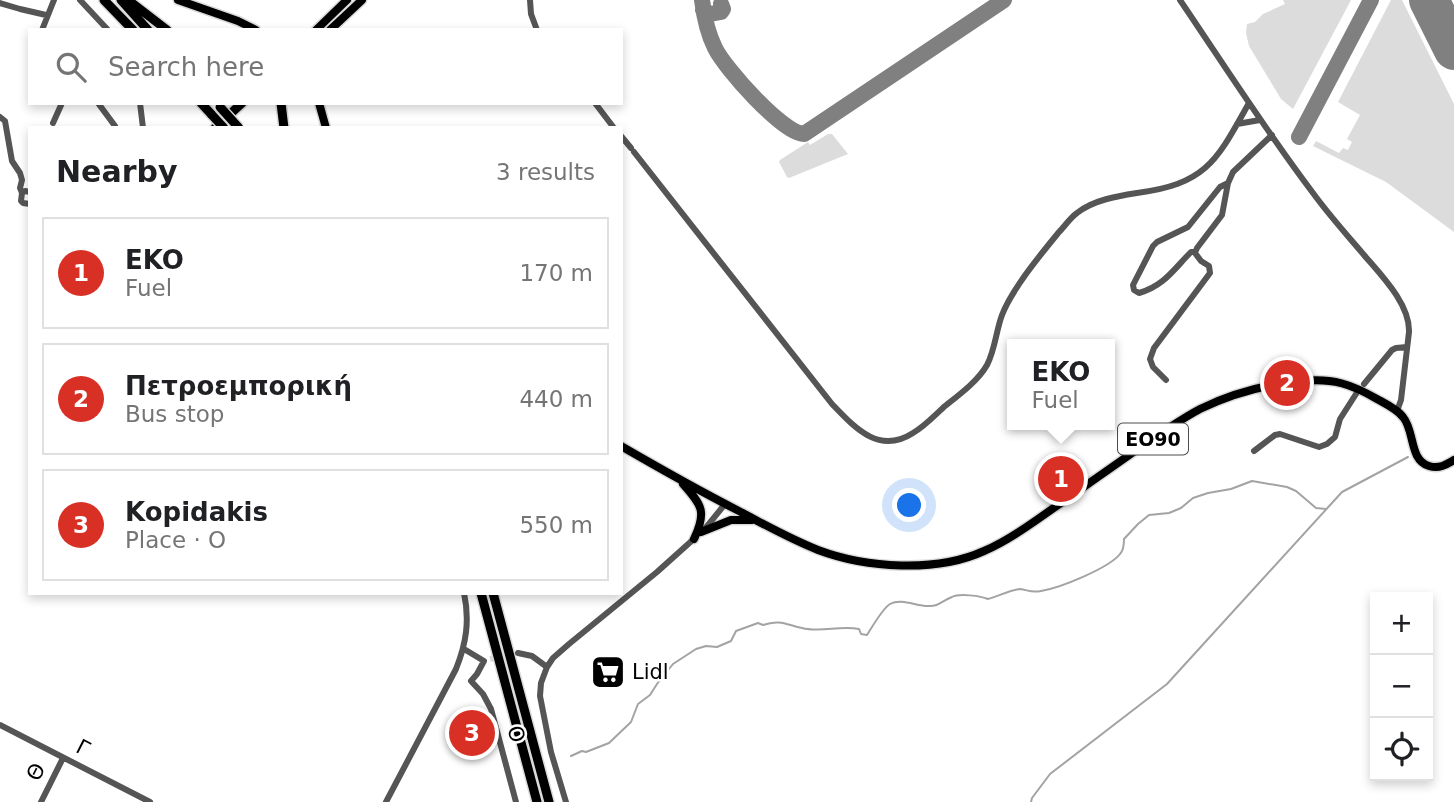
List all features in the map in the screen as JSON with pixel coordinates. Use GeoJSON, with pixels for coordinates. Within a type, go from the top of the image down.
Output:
{"type":"FeatureCollection","features":[{"type":"Feature","properties":{"kind":"highway"},"geometry":{"type":"LineString","coordinates":[[104,0],[130,28]]}},
{"type":"Feature","properties":{"kind":"highway"},"geometry":{"type":"LineString","coordinates":[[121,0],[146,28]]}},
{"type":"Feature","properties":{"kind":"highway"},"geometry":{"type":"LineString","coordinates":[[128,0],[164,28]]}},
{"type":"Feature","properties":{"kind":"highway"},"geometry":{"type":"LineString","coordinates":[[203,105],[222,126]]}},
{"type":"Feature","properties":{"kind":"highway"},"geometry":{"type":"LineString","coordinates":[[218,105],[237,126]]}},
{"type":"Feature","properties":{"kind":"highway"},"geometry":{"type":"LineString","coordinates":[[217,126],[240,105]]}},
{"type":"Feature","properties":{"kind":"highway"},"geometry":{"type":"LineString","coordinates":[[281,105],[284,126]]}},
{"type":"Feature","properties":{"kind":"highway"},"geometry":{"type":"LineString","coordinates":[[482,595],[537,802]]}},
{"type":"Feature","properties":{"kind":"highway"},"geometry":{"type":"LineString","coordinates":[[494,595],[549,802]]}},
{"type":"Feature","properties":{"kind":"main road"},"geometry":{"type":"LineString","coordinates":[[178,0],[252,28]]}},
{"type":"Feature","properties":{"kind":"main road"},"geometry":{"type":"LineString","coordinates":[[318,28],[347,0]]}},
{"type":"Feature","properties":{"kind":"main road"},"geometry":{"type":"LineString","coordinates":[[332,28],[362,0]]}},
{"type":"Feature","properties":{"kind":"main road"},"geometry":{"type":"LineString","coordinates":[[320,105],[325,126]]}},
{"type":"Feature","properties":{"kind":"main road","name":"ΕΟ90"},"geometry":{"type":"LineString","coordinates":[[623,447],[754,520],[817,550],[849,559],[895,565],[924,565],[947,562],[982,552],[1006,539],[1179,421],[1231,397],[1281,384],[1327,380],[1346,383],[1397,411]]}},
{"type":"Feature","properties":{"kind":"main road"},"geometry":{"type":"LineString","coordinates":[[1397,411],[1408,424],[1416,454],[1423,463],[1438,467],[1454,460]]}},
{"type":"Feature","properties":{"kind":"main road"},"geometry":{"type":"LineString","coordinates":[[679,479],[697,500],[702,512],[694,539]]}},
{"type":"Feature","properties":{"kind":"main road"},"geometry":{"type":"LineString","coordinates":[[701,532],[731,520],[754,520]]}},
{"type":"Feature","properties":{"kind":"street"},"geometry":{"type":"LineString","coordinates":[[43,28],[54,0]]}},
{"type":"Feature","properties":{"kind":"street"},"geometry":{"type":"LineString","coordinates":[[80,0],[106,28]]}},
{"type":"Feature","properties":{"kind":"street"},"geometry":{"type":"LineString","coordinates":[[530,0],[536,28]]}},
{"type":"Feature","properties":{"kind":"street"},"geometry":{"type":"LineString","coordinates":[[1180,0],[1312,192],[1388,284],[1401,304],[1409,323],[1401,400],[1397,411]]}},
{"type":"Feature","properties":{"kind":"street"},"geometry":{"type":"LineString","coordinates":[[0,3],[46,15]]}},
{"type":"Feature","properties":{"kind":"street"},"geometry":{"type":"LineString","coordinates":[[623,139],[832,404],[865,434],[885,442],[914,433],[984,369],[1010,299],[1041,254],[1078,212],[1121,195],[1165,188],[1191,179],[1214,160],[1249,103]]}},
{"type":"Feature","properties":{"kind":"street"},"geometry":{"type":"LineString","coordinates":[[53,123],[61,105]]}},
{"type":"Feature","properties":{"kind":"street"},"geometry":{"type":"LineString","coordinates":[[99,105],[114,126]]}},
{"type":"Feature","properties":{"kind":"street"},"geometry":{"type":"LineString","coordinates":[[140,105],[143,126]]}},
{"type":"Feature","properties":{"kind":"street"},"geometry":{"type":"LineString","coordinates":[[597,105],[612,126]]}},
{"type":"Feature","properties":{"kind":"street"},"geometry":{"type":"LineString","coordinates":[[0,117],[5,121],[8,130],[12,161],[22,180],[20,188],[26,193]]}},
{"type":"Feature","properties":{"kind":"street"},"geometry":{"type":"LineString","coordinates":[[1237,124],[1261,120]]}},
{"type":"Feature","properties":{"kind":"street"},"geometry":{"type":"LineString","coordinates":[[1166,380],[1153,367],[1150,359],[1154,348],[1210,273],[1209,266],[1197,258],[1195,252],[1222,215],[1228,183],[1233,172],[1272,135]]}},
{"type":"Feature","properties":{"kind":"street"},"geometry":{"type":"LineString","coordinates":[[1195,252],[1191,252],[1170,276],[1151,290],[1139,293],[1134,290],[1133,285],[1153,246],[1188,227],[1220,187],[1228,183]]}},
{"type":"Feature","properties":{"kind":"street"},"geometry":{"type":"LineString","coordinates":[[1364,384],[1392,349],[1407,347]]}},
{"type":"Feature","properties":{"kind":"street"},"geometry":{"type":"LineString","coordinates":[[1254,451],[1280,434],[1319,447],[1327,444],[1335,437],[1340,419],[1356,394]]}},
{"type":"Feature","properties":{"kind":"street"},"geometry":{"type":"LineString","coordinates":[[566,802],[551,752],[540,696],[547,667],[569,644],[694,539],[725,504]]}},
{"type":"Feature","properties":{"kind":"street"},"geometry":{"type":"LineString","coordinates":[[386,802],[453,677],[464,649],[468,618],[464,595]]}},
{"type":"Feature","properties":{"kind":"street"},"geometry":{"type":"LineString","coordinates":[[453,677],[471,681],[487,660],[464,649]]}},
{"type":"Feature","properties":{"kind":"street"},"geometry":{"type":"LineString","coordinates":[[518,653],[532,656],[547,667]]}},
{"type":"Feature","properties":{"kind":"street","name":"Ο"},"geometry":{"type":"LineString","coordinates":[[471,681],[483,694],[491,709],[516,802]]}},
{"type":"Feature","properties":{"kind":"street","name":"Γ"},"geometry":{"type":"LineString","coordinates":[[0,725],[150,802]]}},
{"type":"Feature","properties":{"kind":"street","name":"Θ"},"geometry":{"type":"LineString","coordinates":[[41,802],[63,758]]}},
{"type":"Feature","properties":{"kind":"shaded area"},"geometry":{"type":"Polygon","coordinates":[[[1283,0],[1351,0],[1293,109],[1281,99],[1249,46],[1246,33],[1247,24],[1285,4],[1283,0]]]}},
{"type":"Feature","properties":{"kind":"shaded area"},"geometry":{"type":"Polygon","coordinates":[[[1391,0],[1402,0],[1454,104],[1454,232],[1386,182],[1313,146],[1316,141],[1339,153],[1343,148],[1348,150],[1352,142],[1347,139],[1360,115],[1338,102],[1391,0]]]}},
{"type":"Feature","properties":{"kind":"shaded area"},"geometry":{"type":"Polygon","coordinates":[[[832,134],[848,154],[787,177],[780,160],[808,142],[810,145],[832,134]]]}},
{"type":"Feature","properties":{"kind":"waterway"},"geometry":{"type":"LineString","coordinates":[[1031,802],[1050,774],[1167,684],[1342,492],[1408,457]]}},
{"type":"Feature","properties":{"kind":"waterway"},"geometry":{"type":"LineString","coordinates":[[571,756],[609,743],[631,722],[638,704],[650,695],[673,664],[696,649],[717,647],[731,641],[736,631],[758,623],[779,623],[816,630],[852,628],[867,635],[884,609],[894,602],[931,606],[955,596],[970,595],[988,599],[1017,589],[1035,592],[1049,589],[1084,577],[1106,565],[1120,554],[1124,539],[1149,515],[1169,513],[1181,508],[1193,498],[1252,481],[1287,487],[1316,508],[1326,509]]}},
{"type":"Feature","properties":{"kind":"taxiway"},"geometry":{"type":"LineString","coordinates":[[702,0],[713,43],[730,69],[769,112],[782,123],[804,134],[1004,0]]}},
{"type":"Feature","properties":{"kind":"taxiway"},"geometry":{"type":"LineString","coordinates":[[1299,137],[1371,0]]}},
{"type":"Feature","properties":{"kind":"taxiway"},"geometry":{"type":"LineString","coordinates":[[703,10],[710,14],[721,12],[721,4]]}},
{"type":"Feature","properties":{"kind":"runway"},"geometry":{"type":"LineString","coordinates":[[1429,0],[1454,50]]}},
{"type":"Feature","properties":{"kind":"tunnel"},"geometry":{"type":"LineString","coordinates":[[490,659],[518,653]]}},
{"type":"Feature","properties":{"kind":"place","name":"Πετροεμπορική"},"geometry":{"type":"Point","coordinates":[1287,383]}},
{"type":"Feature","properties":{"kind":"place","name":"EKO"},"geometry":{"type":"Point","coordinates":[1061,479]}},
{"type":"Feature","properties":{"kind":"place","name":"Lidl"},"geometry":{"type":"Point","coordinates":[608,672]}},
{"type":"Feature","properties":{"kind":"place","name":"Kopidakis"},"geometry":{"type":"Point","coordinates":[472,733]}}]}
